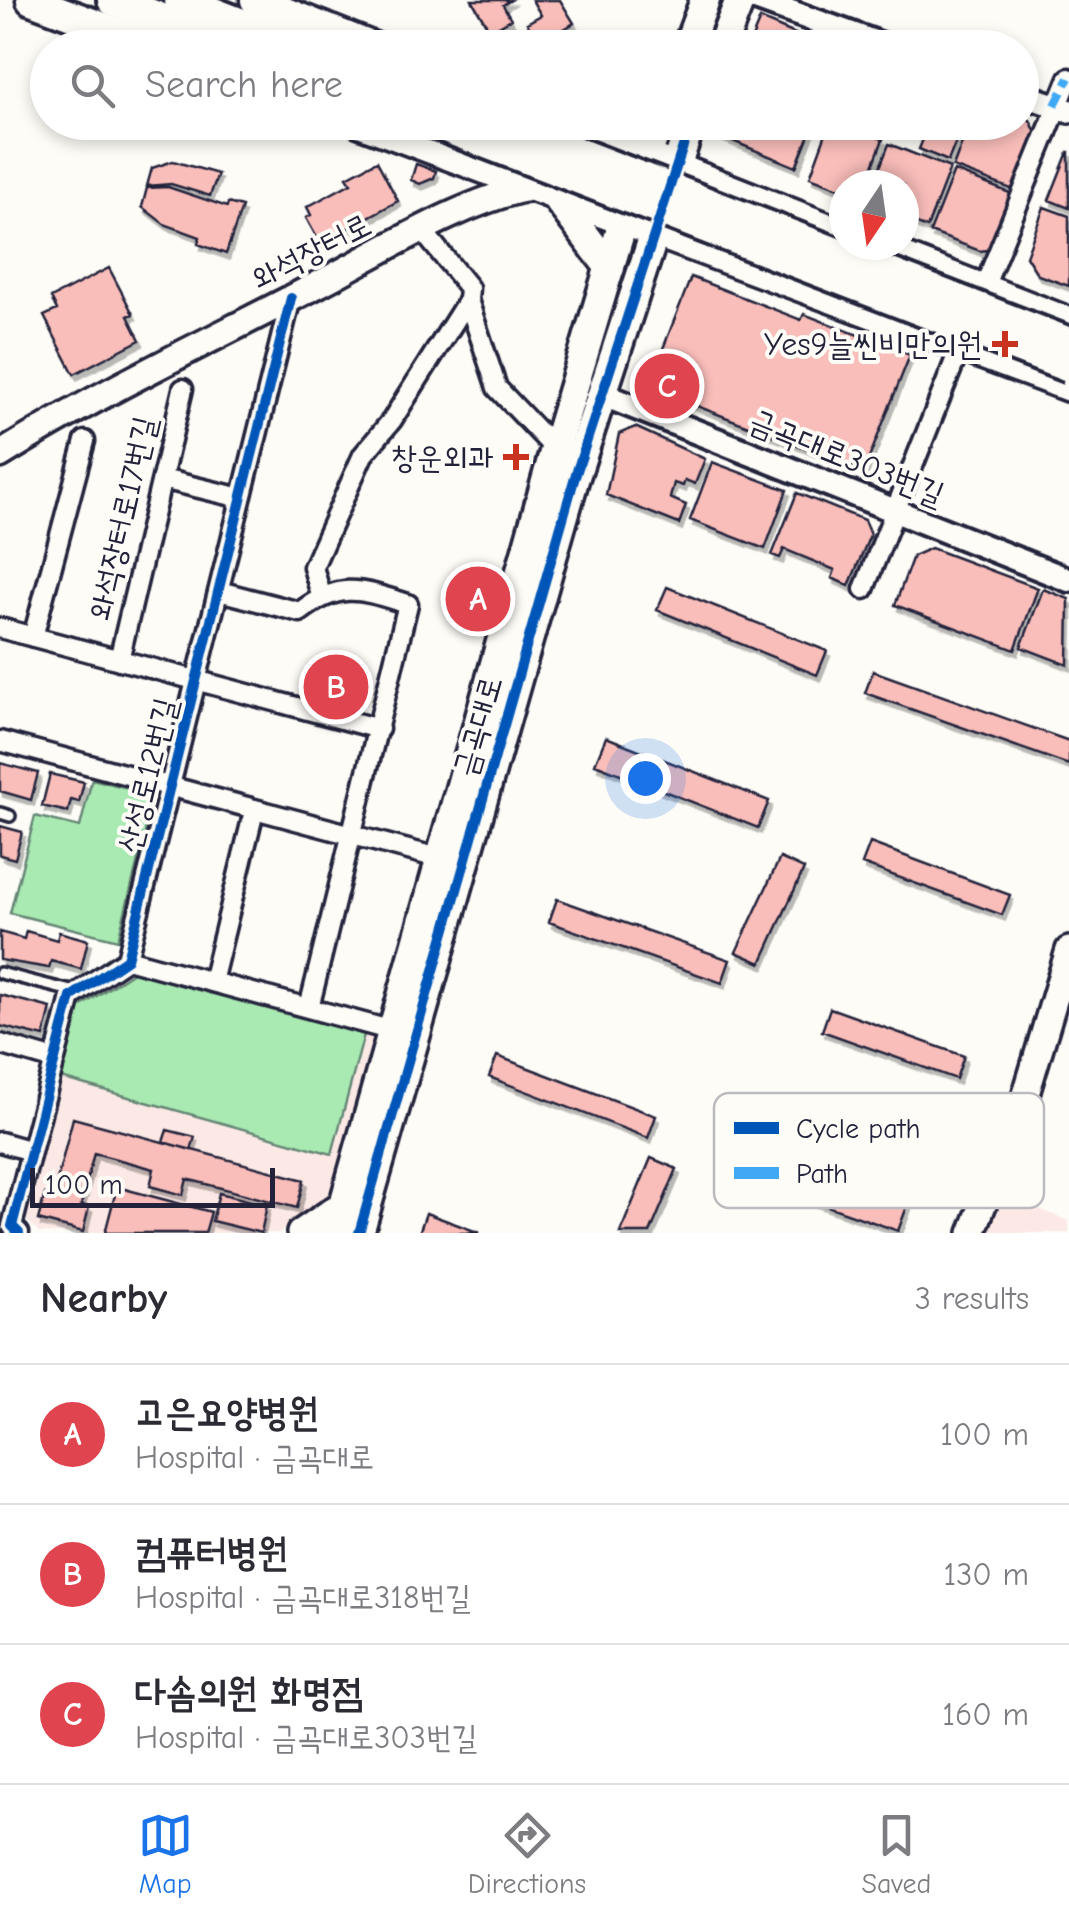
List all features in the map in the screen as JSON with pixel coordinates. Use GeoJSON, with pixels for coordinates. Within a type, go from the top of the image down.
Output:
{"type":"FeatureCollection","features":[{"type":"Feature","properties":{"kind":"highway"},"geometry":{"type":"LineString","coordinates":[[113,0],[190,30]]}},
{"type":"Feature","properties":{"kind":"highway"},"geometry":{"type":"LineString","coordinates":[[180,0],[257,30]]}},
{"type":"Feature","properties":{"kind":"highway"},"geometry":{"type":"LineString","coordinates":[[479,140],[1069,367]]}},
{"type":"Feature","properties":{"kind":"highway"},"geometry":{"type":"LineString","coordinates":[[544,140],[1069,343]]}},
{"type":"Feature","properties":{"kind":"main road"},"geometry":{"type":"LineString","coordinates":[[30,0],[115,30]]}},
{"type":"Feature","properties":{"kind":"main road"},"geometry":{"type":"LineString","coordinates":[[81,0],[121,30]]}},
{"type":"Feature","properties":{"kind":"main road"},"geometry":{"type":"LineString","coordinates":[[255,0],[331,30]]}},
{"type":"Feature","properties":{"kind":"main road"},"geometry":{"type":"LineString","coordinates":[[695,30],[706,0]]}},
{"type":"Feature","properties":{"kind":"main road"},"geometry":{"type":"LineString","coordinates":[[728,30],[740,0]]}},
{"type":"Feature","properties":{"kind":"main road"},"geometry":{"type":"LineString","coordinates":[[407,140],[1069,386]]}},
{"type":"Feature","properties":{"kind":"main road"},"geometry":{"type":"LineString","coordinates":[[602,140],[642,165],[674,168],[829,228]]}},
{"type":"Feature","properties":{"kind":"main road","name":"금곡대로"},"geometry":{"type":"LineString","coordinates":[[336,1233],[554,449],[652,140]]}},
{"type":"Feature","properties":{"kind":"main road","name":"금곡대로"},"geometry":{"type":"LineString","coordinates":[[359,1233],[601,394],[684,140]]}},
{"type":"Feature","properties":{"kind":"main road","name":"와석장터로"},"geometry":{"type":"LineString","coordinates":[[0,456],[78,406],[422,230],[542,191],[642,165]]}},
{"type":"Feature","properties":{"kind":"main road"},"geometry":{"type":"LineString","coordinates":[[542,191],[610,268]]}},
{"type":"Feature","properties":{"kind":"main road"},"geometry":{"type":"LineString","coordinates":[[911,260],[1069,322]]}},
{"type":"Feature","properties":{"kind":"main road"},"geometry":{"type":"LineString","coordinates":[[1026,1093],[1069,950]]}},
{"type":"Feature","properties":{"kind":"main road"},"geometry":{"type":"LineString","coordinates":[[300,1233],[345,1202]]}},
{"type":"Feature","properties":{"kind":"main road"},"geometry":{"type":"LineString","coordinates":[[972,1233],[982,1208]]}},
{"type":"Feature","properties":{"kind":"street"},"geometry":{"type":"LineString","coordinates":[[758,0],[842,30]]}},
{"type":"Feature","properties":{"kind":"street"},"geometry":{"type":"LineString","coordinates":[[864,589],[983,288],[1062,108],[1069,78]]}},
{"type":"Feature","properties":{"kind":"street"},"geometry":{"type":"LineString","coordinates":[[422,230],[468,288],[468,300],[496,388],[554,449]]}},
{"type":"Feature","properties":{"kind":"street","name":"산성로12번길"},"geometry":{"type":"LineString","coordinates":[[127,959],[291,298]]}},
{"type":"Feature","properties":{"kind":"street"},"geometry":{"type":"LineString","coordinates":[[322,595],[313,567],[363,455],[392,420],[468,300]]}},
{"type":"Feature","properties":{"kind":"street","name":"와석장터로17번길"},"geometry":{"type":"LineString","coordinates":[[118,660],[184,388]]}},
{"type":"Feature","properties":{"kind":"street","name":"금곡대로303번길"},"geometry":{"type":"LineString","coordinates":[[601,394],[1069,580]]}},
{"type":"Feature","properties":{"kind":"street"},"geometry":{"type":"LineString","coordinates":[[33,637],[85,441]]}},
{"type":"Feature","properties":{"kind":"street"},"geometry":{"type":"LineString","coordinates":[[162,479],[242,498]]}},
{"type":"Feature","properties":{"kind":"street"},"geometry":{"type":"LineString","coordinates":[[219,591],[300,612],[322,595],[354,588],[408,604],[309,1008]]}},
{"type":"Feature","properties":{"kind":"street"},"geometry":{"type":"LineString","coordinates":[[0,628],[379,729]]}},
{"type":"Feature","properties":{"kind":"street"},"geometry":{"type":"LineString","coordinates":[[0,741],[442,859]]}},
{"type":"Feature","properties":{"kind":"street"},"geometry":{"type":"LineString","coordinates":[[212,982],[254,811]]}},
{"type":"Feature","properties":{"kind":"street"},"geometry":{"type":"LineString","coordinates":[[19,1233],[12,1226],[71,997],[127,959],[393,1030]]}},
{"type":"Feature","properties":{"kind":"street"},"geometry":{"type":"LineString","coordinates":[[0,1044],[55,1060]]}},
{"type":"Feature","properties":{"kind":"street"},"geometry":{"type":"LineString","coordinates":[[0,1142],[30,1151]]}},
{"type":"Feature","properties":{"kind":"lane"},"geometry":{"type":"LineString","coordinates":[[0,972],[78,993]]}},
{"type":"Feature","properties":{"kind":"shaded area"},"geometry":{"type":"Polygon","coordinates":[[[127,966],[385,1037],[339,1190],[279,1233],[39,1233],[23,1216],[75,1002],[127,966]]]}},
{"type":"Feature","properties":{"kind":"shaded area"},"geometry":{"type":"Polygon","coordinates":[[[996,1208],[1036,1208],[1069,1221],[1069,1233],[987,1233],[996,1208]]]}},
{"type":"Feature","properties":{"kind":"green space"},"geometry":{"type":"Polygon","coordinates":[[[92,779],[144,792],[149,817],[118,940],[10,913],[35,816],[80,827],[92,779]]]}},
{"type":"Feature","properties":{"kind":"green space"},"geometry":{"type":"Polygon","coordinates":[[[133,972],[365,1031],[332,1154],[61,1078],[77,1009],[133,972]]]}},
{"type":"Feature","properties":{"kind":"building"},"geometry":{"type":"Polygon","coordinates":[[[472,0],[511,0],[503,5],[511,19],[489,30],[472,0]]]}},
{"type":"Feature","properties":{"kind":"building"},"geometry":{"type":"Polygon","coordinates":[[[532,0],[560,0],[574,23],[562,30],[531,30],[527,23],[541,15],[532,0]]]}},
{"type":"Feature","properties":{"kind":"building"},"geometry":{"type":"Polygon","coordinates":[[[760,19],[786,30],[755,30],[760,19]]]}},
{"type":"Feature","properties":{"kind":"building"},"geometry":{"type":"Polygon","coordinates":[[[730,140],[807,140],[796,167],[730,140]]]}},
{"type":"Feature","properties":{"kind":"building"},"geometry":{"type":"Polygon","coordinates":[[[823,140],[883,140],[872,170],[829,170],[829,184],[810,177],[823,140]]]}},
{"type":"Feature","properties":{"kind":"building"},"geometry":{"type":"Polygon","coordinates":[[[923,140],[957,140],[948,161],[919,149],[923,140]]]}},
{"type":"Feature","properties":{"kind":"building"},"geometry":{"type":"Polygon","coordinates":[[[963,140],[1039,140],[1019,192],[953,167],[963,140]]]}},
{"type":"Feature","properties":{"kind":"building"},"geometry":{"type":"Polygon","coordinates":[[[889,144],[950,168],[927,228],[919,225],[919,170],[879,170],[889,144]]]}},
{"type":"Feature","properties":{"kind":"building"},"geometry":{"type":"Polygon","coordinates":[[[1069,152],[1069,208],[1049,200],[1069,152]]]}},
{"type":"Feature","properties":{"kind":"building"},"geometry":{"type":"Polygon","coordinates":[[[173,161],[218,174],[210,196],[171,184],[147,186],[152,168],[173,161]]]}},
{"type":"Feature","properties":{"kind":"building"},"geometry":{"type":"Polygon","coordinates":[[[377,161],[398,201],[320,243],[306,218],[311,215],[307,207],[351,183],[347,177],[377,161]]]}},
{"type":"Feature","properties":{"kind":"building"},"geometry":{"type":"Polygon","coordinates":[[[416,164],[436,171],[434,178],[420,184],[411,180],[416,164]]]}},
{"type":"Feature","properties":{"kind":"building"},"geometry":{"type":"Polygon","coordinates":[[[954,171],[1015,195],[994,249],[980,251],[930,232],[954,171]]]}},
{"type":"Feature","properties":{"kind":"building"},"geometry":{"type":"Polygon","coordinates":[[[168,187],[227,207],[228,203],[242,207],[226,254],[198,244],[200,237],[164,224],[142,207],[147,188],[168,187]]]}},
{"type":"Feature","properties":{"kind":"building"},"geometry":{"type":"Polygon","coordinates":[[[1044,207],[1069,216],[1069,286],[1038,275],[1026,256],[1044,207]]]}},
{"type":"Feature","properties":{"kind":"building"},"geometry":{"type":"Polygon","coordinates":[[[109,268],[133,314],[128,316],[140,340],[74,374],[44,316],[57,310],[51,298],[109,268]]]}},
{"type":"Feature","properties":{"kind":"building"},"geometry":{"type":"Polygon","coordinates":[[[691,277],[801,320],[804,314],[910,355],[864,471],[648,387],[691,277]]]}},
{"type":"Feature","properties":{"kind":"building"},"geometry":{"type":"Polygon","coordinates":[[[635,427],[705,459],[695,484],[685,480],[683,486],[674,483],[670,498],[686,505],[679,524],[606,495],[619,434],[635,427]]]}},
{"type":"Feature","properties":{"kind":"building"},"geometry":{"type":"Polygon","coordinates":[[[712,462],[787,490],[765,549],[690,520],[712,462]]]}},
{"type":"Feature","properties":{"kind":"building"},"geometry":{"type":"Polygon","coordinates":[[[797,493],[864,520],[870,535],[849,586],[832,578],[835,570],[784,549],[780,558],[772,555],[797,493]]]}},
{"type":"Feature","properties":{"kind":"building"},"geometry":{"type":"Polygon","coordinates":[[[931,548],[1038,588],[1015,650],[895,605],[913,556],[931,548]]]}},
{"type":"Feature","properties":{"kind":"building"},"geometry":{"type":"Polygon","coordinates":[[[667,587],[827,651],[817,675],[657,610],[667,587]]]}},
{"type":"Feature","properties":{"kind":"building"},"geometry":{"type":"Polygon","coordinates":[[[1043,589],[1069,599],[1068,665],[1021,647],[1043,589]]]}},
{"type":"Feature","properties":{"kind":"building"},"geometry":{"type":"Polygon","coordinates":[[[873,671],[1069,741],[1069,765],[865,693],[873,671]]]}},
{"type":"Feature","properties":{"kind":"building"},"geometry":{"type":"Polygon","coordinates":[[[606,737],[769,801],[758,828],[595,764],[606,737]]]}},
{"type":"Feature","properties":{"kind":"building"},"geometry":{"type":"Polygon","coordinates":[[[0,763],[38,773],[31,800],[0,791],[0,763]]]}},
{"type":"Feature","properties":{"kind":"building"},"geometry":{"type":"Polygon","coordinates":[[[50,774],[84,782],[79,802],[71,800],[68,812],[42,806],[50,774]]]}},
{"type":"Feature","properties":{"kind":"building"},"geometry":{"type":"Polygon","coordinates":[[[0,826],[22,832],[15,859],[0,855],[0,826]]]}},
{"type":"Feature","properties":{"kind":"building"},"geometry":{"type":"Polygon","coordinates":[[[870,843],[1010,895],[1002,915],[862,864],[870,843]]]}},
{"type":"Feature","properties":{"kind":"building"},"geometry":{"type":"Polygon","coordinates":[[[780,858],[804,869],[761,963],[736,952],[780,858]]]}},
{"type":"Feature","properties":{"kind":"building"},"geometry":{"type":"Polygon","coordinates":[[[557,899],[730,960],[722,983],[549,922],[557,899]]]}},
{"type":"Feature","properties":{"kind":"building"},"geometry":{"type":"Polygon","coordinates":[[[26,931],[57,940],[59,932],[88,940],[81,969],[51,961],[49,968],[0,960],[0,932],[24,939],[26,931]]]}},
{"type":"Feature","properties":{"kind":"building"},"geometry":{"type":"Polygon","coordinates":[[[0,995],[51,1008],[44,1037],[0,1026],[0,995]]]}},
{"type":"Feature","properties":{"kind":"building"},"geometry":{"type":"Polygon","coordinates":[[[830,1008],[964,1056],[956,1079],[822,1031],[830,1008]]]}},
{"type":"Feature","properties":{"kind":"building"},"geometry":{"type":"Polygon","coordinates":[[[497,1056],[656,1116],[648,1138],[489,1077],[497,1056]]]}},
{"type":"Feature","properties":{"kind":"building"},"geometry":{"type":"Polygon","coordinates":[[[73,1118],[304,1180],[297,1208],[187,1179],[183,1195],[150,1186],[154,1169],[94,1153],[81,1205],[89,1207],[83,1232],[38,1220],[45,1194],[53,1196],[73,1118]]]}},
{"type":"Feature","properties":{"kind":"building"},"geometry":{"type":"Polygon","coordinates":[[[167,1130],[195,1137],[191,1150],[163,1142],[167,1130]]]}},
{"type":"Feature","properties":{"kind":"building"},"geometry":{"type":"Polygon","coordinates":[[[651,1158],[677,1169],[650,1233],[620,1233],[651,1158]]]}},
{"type":"Feature","properties":{"kind":"building"},"geometry":{"type":"Polygon","coordinates":[[[117,1187],[211,1212],[205,1233],[105,1233],[117,1187]]]}},
{"type":"Feature","properties":{"kind":"building"},"geometry":{"type":"Polygon","coordinates":[[[219,1193],[267,1205],[261,1233],[212,1221],[219,1193]]]}},
{"type":"Feature","properties":{"kind":"building"},"geometry":{"type":"Polygon","coordinates":[[[833,1208],[907,1208],[898,1231],[833,1208]]]}},
{"type":"Feature","properties":{"kind":"building"},"geometry":{"type":"Polygon","coordinates":[[[426,1213],[480,1233],[419,1233],[426,1213]]]}},
{"type":"Feature","properties":{"kind":"marked path"},"geometry":{"type":"LineString","coordinates":[[1055,105],[1069,78]]}},
{"type":"Feature","properties":{"kind":"cycle path"},"geometry":{"type":"LineString","coordinates":[[359,1233],[574,480],[685,140]]}},
{"type":"Feature","properties":{"kind":"cycle path"},"geometry":{"type":"LineString","coordinates":[[19,1233],[12,1226],[71,997],[127,959],[291,298]]}},
{"type":"Feature","properties":{"kind":"place","name":"Yes9늘씬비만의원"},"geometry":{"type":"Point","coordinates":[1005,344]}},
{"type":"Feature","properties":{"kind":"place","name":"다솜의원 화명점"},"geometry":{"type":"Point","coordinates":[667,386]}},
{"type":"Feature","properties":{"kind":"place","name":"창운외과"},"geometry":{"type":"Point","coordinates":[516,457]}},
{"type":"Feature","properties":{"kind":"place","name":"고은요양병원"},"geometry":{"type":"Point","coordinates":[478,599]}},
{"type":"Feature","properties":{"kind":"place","name":"컴퓨터병원"},"geometry":{"type":"Point","coordinates":[336,687]}}]}
